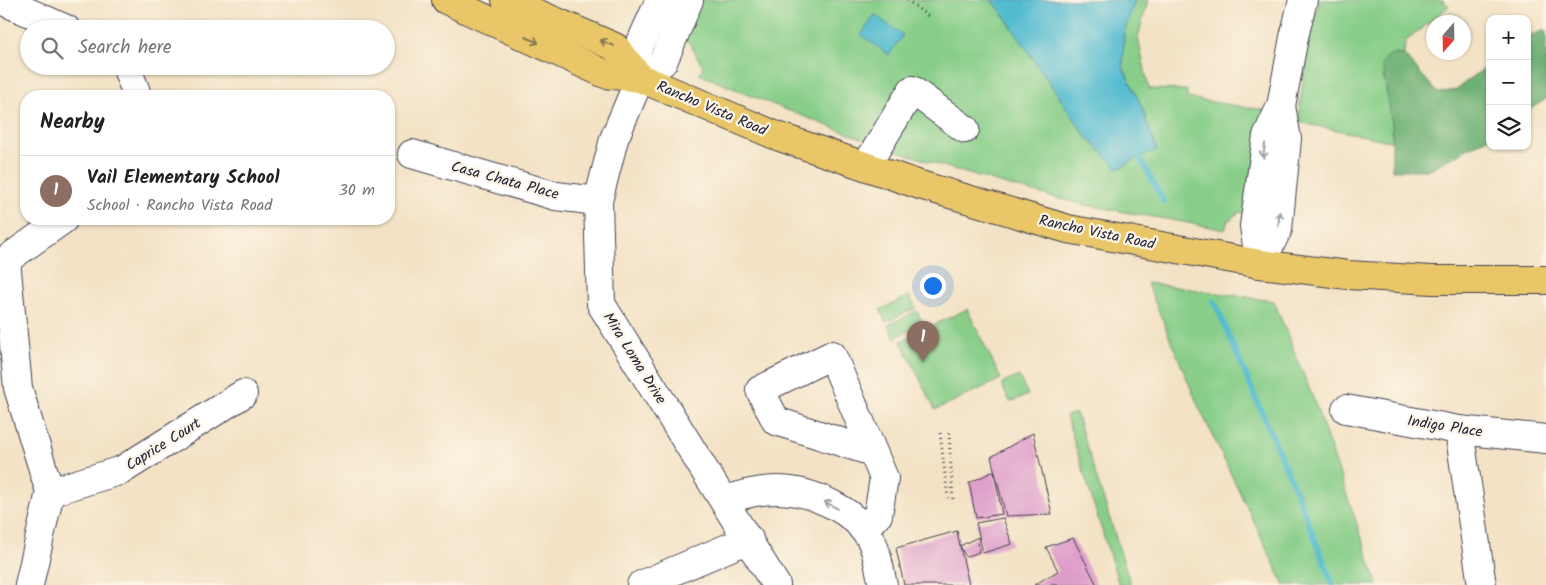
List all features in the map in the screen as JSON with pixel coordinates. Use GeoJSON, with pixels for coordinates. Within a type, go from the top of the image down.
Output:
{"type":"FeatureCollection","features":[{"type":"Feature","properties":{"kind":"main road","name":"Rancho Vista Road"},"geometry":{"type":"LineString","coordinates":[[446,0],[605,74],[640,78],[777,136],[1068,229],[1260,264],[1348,275],[1432,280],[1546,280]]}},
{"type":"Feature","properties":{"kind":"main road","name":"Rancho Vista Road"},"geometry":{"type":"LineString","coordinates":[[506,0],[615,47],[640,78]]}},
{"type":"Feature","properties":{"kind":"street"},"geometry":{"type":"LineString","coordinates":[[1,0],[46,20]]}},
{"type":"Feature","properties":{"kind":"street"},"geometry":{"type":"LineString","coordinates":[[660,0],[636,53],[640,78],[663,62],[689,0]]}},
{"type":"Feature","properties":{"kind":"street"},"geometry":{"type":"LineString","coordinates":[[1260,264],[1278,230],[1287,139],[1282,106],[1294,37],[1303,0]]}},
{"type":"Feature","properties":{"kind":"street"},"geometry":{"type":"LineString","coordinates":[[129,75],[135,90]]}},
{"type":"Feature","properties":{"kind":"street","name":"Mira Loma Drive"},"geometry":{"type":"LineString","coordinates":[[640,78],[614,139],[598,201],[601,304],[776,585]]}},
{"type":"Feature","properties":{"kind":"street"},"geometry":{"type":"LineString","coordinates":[[866,166],[912,90],[965,129]]}},
{"type":"Feature","properties":{"kind":"street","name":"Casa Chata Place"},"geometry":{"type":"LineString","coordinates":[[412,154],[556,196],[598,201]]}},
{"type":"Feature","properties":{"kind":"street"},"geometry":{"type":"LineString","coordinates":[[29,585],[50,492],[18,388],[3,261],[55,225]]}},
{"type":"Feature","properties":{"kind":"street","name":"Caprice Court"},"geometry":{"type":"LineString","coordinates":[[50,492],[122,470],[243,394]]}},
{"type":"Feature","properties":{"kind":"street","name":"Indigo Place"},"geometry":{"type":"LineString","coordinates":[[1346,409],[1459,430],[1546,439]]}},
{"type":"Feature","properties":{"kind":"street"},"geometry":{"type":"LineString","coordinates":[[1459,430],[1482,585]]}},
{"type":"Feature","properties":{"kind":"street"},"geometry":{"type":"LineString","coordinates":[[862,528],[878,515],[884,478],[872,452]]}},
{"type":"Feature","properties":{"kind":"street"},"geometry":{"type":"LineString","coordinates":[[724,500],[756,491],[779,490],[803,494],[830,503],[859,523],[872,543],[883,585]]}},
{"type":"Feature","properties":{"kind":"street"},"geometry":{"type":"LineString","coordinates":[[641,585],[749,540]]}},
{"type":"Feature","properties":{"kind":"path"},"geometry":{"type":"LineString","coordinates":[[907,0],[928,16]]}},
{"type":"Feature","properties":{"kind":"path"},"geometry":{"type":"LineString","coordinates":[[940,433],[948,498]]}},
{"type":"Feature","properties":{"kind":"path"},"geometry":{"type":"LineString","coordinates":[[949,433],[953,500]]}},
{"type":"Feature","properties":{"kind":"green space"},"geometry":{"type":"Polygon","coordinates":[[[698,0],[991,0],[1000,10],[1086,136],[1119,169],[1139,157],[1157,150],[1141,105],[1123,67],[1124,32],[1135,0],[1148,0],[1138,38],[1149,89],[1187,90],[1187,98],[1264,110],[1246,214],[1239,212],[1227,222],[1225,230],[1069,201],[975,176],[836,129],[699,74],[703,67],[689,42],[682,40],[698,0]]]}},
{"type":"Feature","properties":{"kind":"green space"},"geometry":{"type":"Polygon","coordinates":[[[1320,0],[1443,0],[1449,6],[1438,15],[1426,15],[1426,25],[1405,42],[1404,55],[1395,54],[1383,78],[1389,97],[1394,142],[1298,122],[1308,40],[1320,0]]]}},
{"type":"Feature","properties":{"kind":"green space"},"geometry":{"type":"Polygon","coordinates":[[[1546,30],[1546,99],[1531,108],[1531,60],[1531,35],[1546,30]]]}},
{"type":"Feature","properties":{"kind":"green space"},"geometry":{"type":"Polygon","coordinates":[[[1395,54],[1404,55],[1438,93],[1455,90],[1486,67],[1486,139],[1428,170],[1392,170],[1392,124],[1382,65],[1388,56],[1395,54]]]}},
{"type":"Feature","properties":{"kind":"green space"},"geometry":{"type":"Polygon","coordinates":[[[1147,283],[1274,301],[1316,406],[1378,585],[1284,585],[1197,403],[1147,283]]]}},
{"type":"Feature","properties":{"kind":"green space"},"geometry":{"type":"Polygon","coordinates":[[[909,296],[916,308],[886,322],[880,310],[909,296]]]}},
{"type":"Feature","properties":{"kind":"green space"},"geometry":{"type":"Polygon","coordinates":[[[967,309],[1001,379],[935,410],[901,341],[967,309]]]}},
{"type":"Feature","properties":{"kind":"green space"},"geometry":{"type":"Polygon","coordinates":[[[917,311],[923,324],[894,338],[888,325],[917,311]]]}},
{"type":"Feature","properties":{"kind":"green space"},"geometry":{"type":"Polygon","coordinates":[[[1019,376],[1028,395],[1010,402],[1001,384],[1019,376]]]}},
{"type":"Feature","properties":{"kind":"green space"},"geometry":{"type":"Polygon","coordinates":[[[1076,413],[1131,585],[1119,585],[1066,416],[1076,413]]]}},
{"type":"Feature","properties":{"kind":"water"},"geometry":{"type":"Polygon","coordinates":[[[991,0],[1135,0],[1124,32],[1123,67],[1141,105],[1157,150],[1139,157],[1118,169],[1086,136],[1000,10],[991,0]]]}},
{"type":"Feature","properties":{"kind":"water"},"geometry":{"type":"Polygon","coordinates":[[[875,15],[903,35],[889,55],[861,35],[875,15]]]}},
{"type":"Feature","properties":{"kind":"building"},"geometry":{"type":"Polygon","coordinates":[[[1033,433],[1052,514],[1006,516],[991,457],[1033,433]]]}},
{"type":"Feature","properties":{"kind":"building"},"geometry":{"type":"Polygon","coordinates":[[[994,471],[1002,514],[976,518],[969,483],[994,471]]]}},
{"type":"Feature","properties":{"kind":"building"},"geometry":{"type":"Polygon","coordinates":[[[1003,518],[1012,544],[983,553],[976,523],[1003,518]]]}},
{"type":"Feature","properties":{"kind":"building"},"geometry":{"type":"Polygon","coordinates":[[[957,531],[969,585],[904,585],[896,548],[957,531]]]}},
{"type":"Feature","properties":{"kind":"building"},"geometry":{"type":"Polygon","coordinates":[[[978,537],[979,552],[966,557],[960,546],[978,537]]]}},
{"type":"Feature","properties":{"kind":"building"},"geometry":{"type":"Polygon","coordinates":[[[1073,538],[1097,585],[1034,585],[1058,571],[1046,547],[1073,538]]]}},
{"type":"Feature","properties":{"kind":"waterway"},"geometry":{"type":"LineString","coordinates":[[1139,157],[1164,202]]}},
{"type":"Feature","properties":{"kind":"waterway"},"geometry":{"type":"LineString","coordinates":[[1214,301],[1300,501],[1333,585]]}},
{"type":"Feature","properties":{"kind":"place","name":"Vail Elementary School"},"geometry":{"type":"Point","coordinates":[923,362]}}]}
